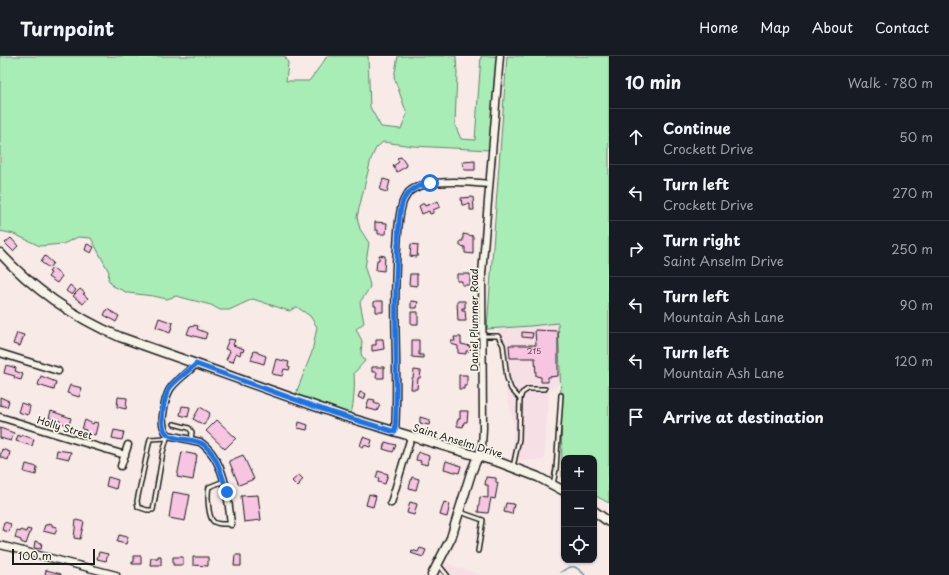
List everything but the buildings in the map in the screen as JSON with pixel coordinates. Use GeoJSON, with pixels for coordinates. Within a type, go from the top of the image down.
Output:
{"type":"FeatureCollection","features":[{"type":"Feature","properties":{"kind":"street","name":"Daniel Plummer Road"},"geometry":{"type":"LineString","coordinates":[[432,575],[451,538],[471,473],[482,447],[484,428],[482,274],[500,56]]}},
{"type":"Feature","properties":{"kind":"street"},"geometry":{"type":"LineString","coordinates":[[395,432],[395,275],[399,222],[403,201],[410,191],[426,184],[467,182],[489,184]]}},
{"type":"Feature","properties":{"kind":"street","name":"Saint Anselm Drive"},"geometry":{"type":"LineString","coordinates":[[0,253],[14,268],[75,314],[99,328],[120,337],[330,412],[512,467],[561,489]]}},
{"type":"Feature","properties":{"kind":"street"},"geometry":{"type":"LineString","coordinates":[[0,353],[58,371]]}},
{"type":"Feature","properties":{"kind":"street"},"geometry":{"type":"LineString","coordinates":[[196,364],[175,382],[166,394],[162,419],[164,431],[168,436],[200,442],[209,450],[216,461],[224,481],[231,524]]}},
{"type":"Feature","properties":{"kind":"street","name":"Holly Street"},"geometry":{"type":"LineString","coordinates":[[0,417],[125,455]]}},
{"type":"Feature","properties":{"kind":"street"},"geometry":{"type":"LineString","coordinates":[[391,503],[411,437]]}},
{"type":"Feature","properties":{"kind":"street"},"geometry":{"type":"LineString","coordinates":[[121,466],[128,444]]}},
{"type":"Feature","properties":{"kind":"street"},"geometry":{"type":"LineString","coordinates":[[597,513],[609,522]]}},
{"type":"Feature","properties":{"kind":"street"},"geometry":{"type":"LineString","coordinates":[[0,545],[116,575]]}},
{"type":"Feature","properties":{"kind":"lane"},"geometry":{"type":"LineString","coordinates":[[483,336],[498,336],[501,340],[510,389],[520,399]]}},
{"type":"Feature","properties":{"kind":"lane"},"geometry":{"type":"LineString","coordinates":[[512,467],[519,439],[520,399],[522,393],[528,389],[545,389]]}},
{"type":"Feature","properties":{"kind":"lane"},"geometry":{"type":"LineString","coordinates":[[553,485],[556,469],[561,395]]}},
{"type":"Feature","properties":{"kind":"lane"},"geometry":{"type":"LineString","coordinates":[[174,424],[189,428],[192,432],[191,440]]}},
{"type":"Feature","properties":{"kind":"lane"},"geometry":{"type":"LineString","coordinates":[[168,436],[163,452],[153,510],[138,507],[137,501],[150,439],[168,436]]}},
{"type":"Feature","properties":{"kind":"lane"},"geometry":{"type":"LineString","coordinates":[[224,481],[209,487],[207,494],[211,518],[214,522],[223,525],[231,524]]}},
{"type":"Feature","properties":{"kind":"lane"},"geometry":{"type":"LineString","coordinates":[[460,512],[483,520],[478,551]]}},
{"type":"Feature","properties":{"kind":"lane"},"geometry":{"type":"LineString","coordinates":[[438,564],[447,575]]}},
{"type":"Feature","properties":{"kind":"shaded area"},"geometry":{"type":"Polygon","coordinates":[[[558,322],[561,383],[549,390],[544,460],[521,460],[512,454],[514,427],[497,329],[558,322]]]}},
{"type":"Feature","properties":{"kind":"shaded area"},"geometry":{"type":"Polygon","coordinates":[[[445,563],[481,575],[438,575],[445,563]]]}},
{"type":"Feature","properties":{"kind":"green space"},"geometry":{"type":"Polygon","coordinates":[[[0,56],[285,56],[288,63],[286,81],[309,81],[327,56],[368,56],[370,107],[381,127],[401,129],[407,114],[394,77],[398,56],[456,56],[457,73],[455,125],[461,139],[475,140],[481,56],[500,56],[490,150],[413,146],[383,142],[376,148],[371,159],[357,217],[360,229],[369,243],[365,268],[370,285],[360,302],[364,323],[356,329],[362,341],[361,354],[365,361],[354,373],[354,394],[351,414],[295,396],[312,352],[317,327],[310,316],[297,307],[289,311],[253,299],[229,310],[220,310],[211,305],[176,296],[167,299],[128,293],[113,286],[108,279],[109,272],[91,238],[78,237],[63,244],[40,246],[14,234],[0,231],[0,56]]]}},
{"type":"Feature","properties":{"kind":"green space"},"geometry":{"type":"Polygon","coordinates":[[[507,56],[609,56],[609,503],[597,497],[597,455],[562,455],[558,323],[487,329],[507,56]]]}},
{"type":"Feature","properties":{"kind":"waterway"},"geometry":{"type":"LineString","coordinates":[[561,572],[568,568],[574,567],[579,569],[585,575]]}},
{"type":"Feature","properties":{"kind":"route"},"geometry":{"type":"LineString","coordinates":[[227,492],[216,461],[204,445],[194,440],[177,438],[168,435],[164,431],[162,419],[165,398],[168,390],[196,364],[330,412],[395,432],[395,275],[399,222],[401,208],[406,196],[410,191],[430,183]]}}]}
